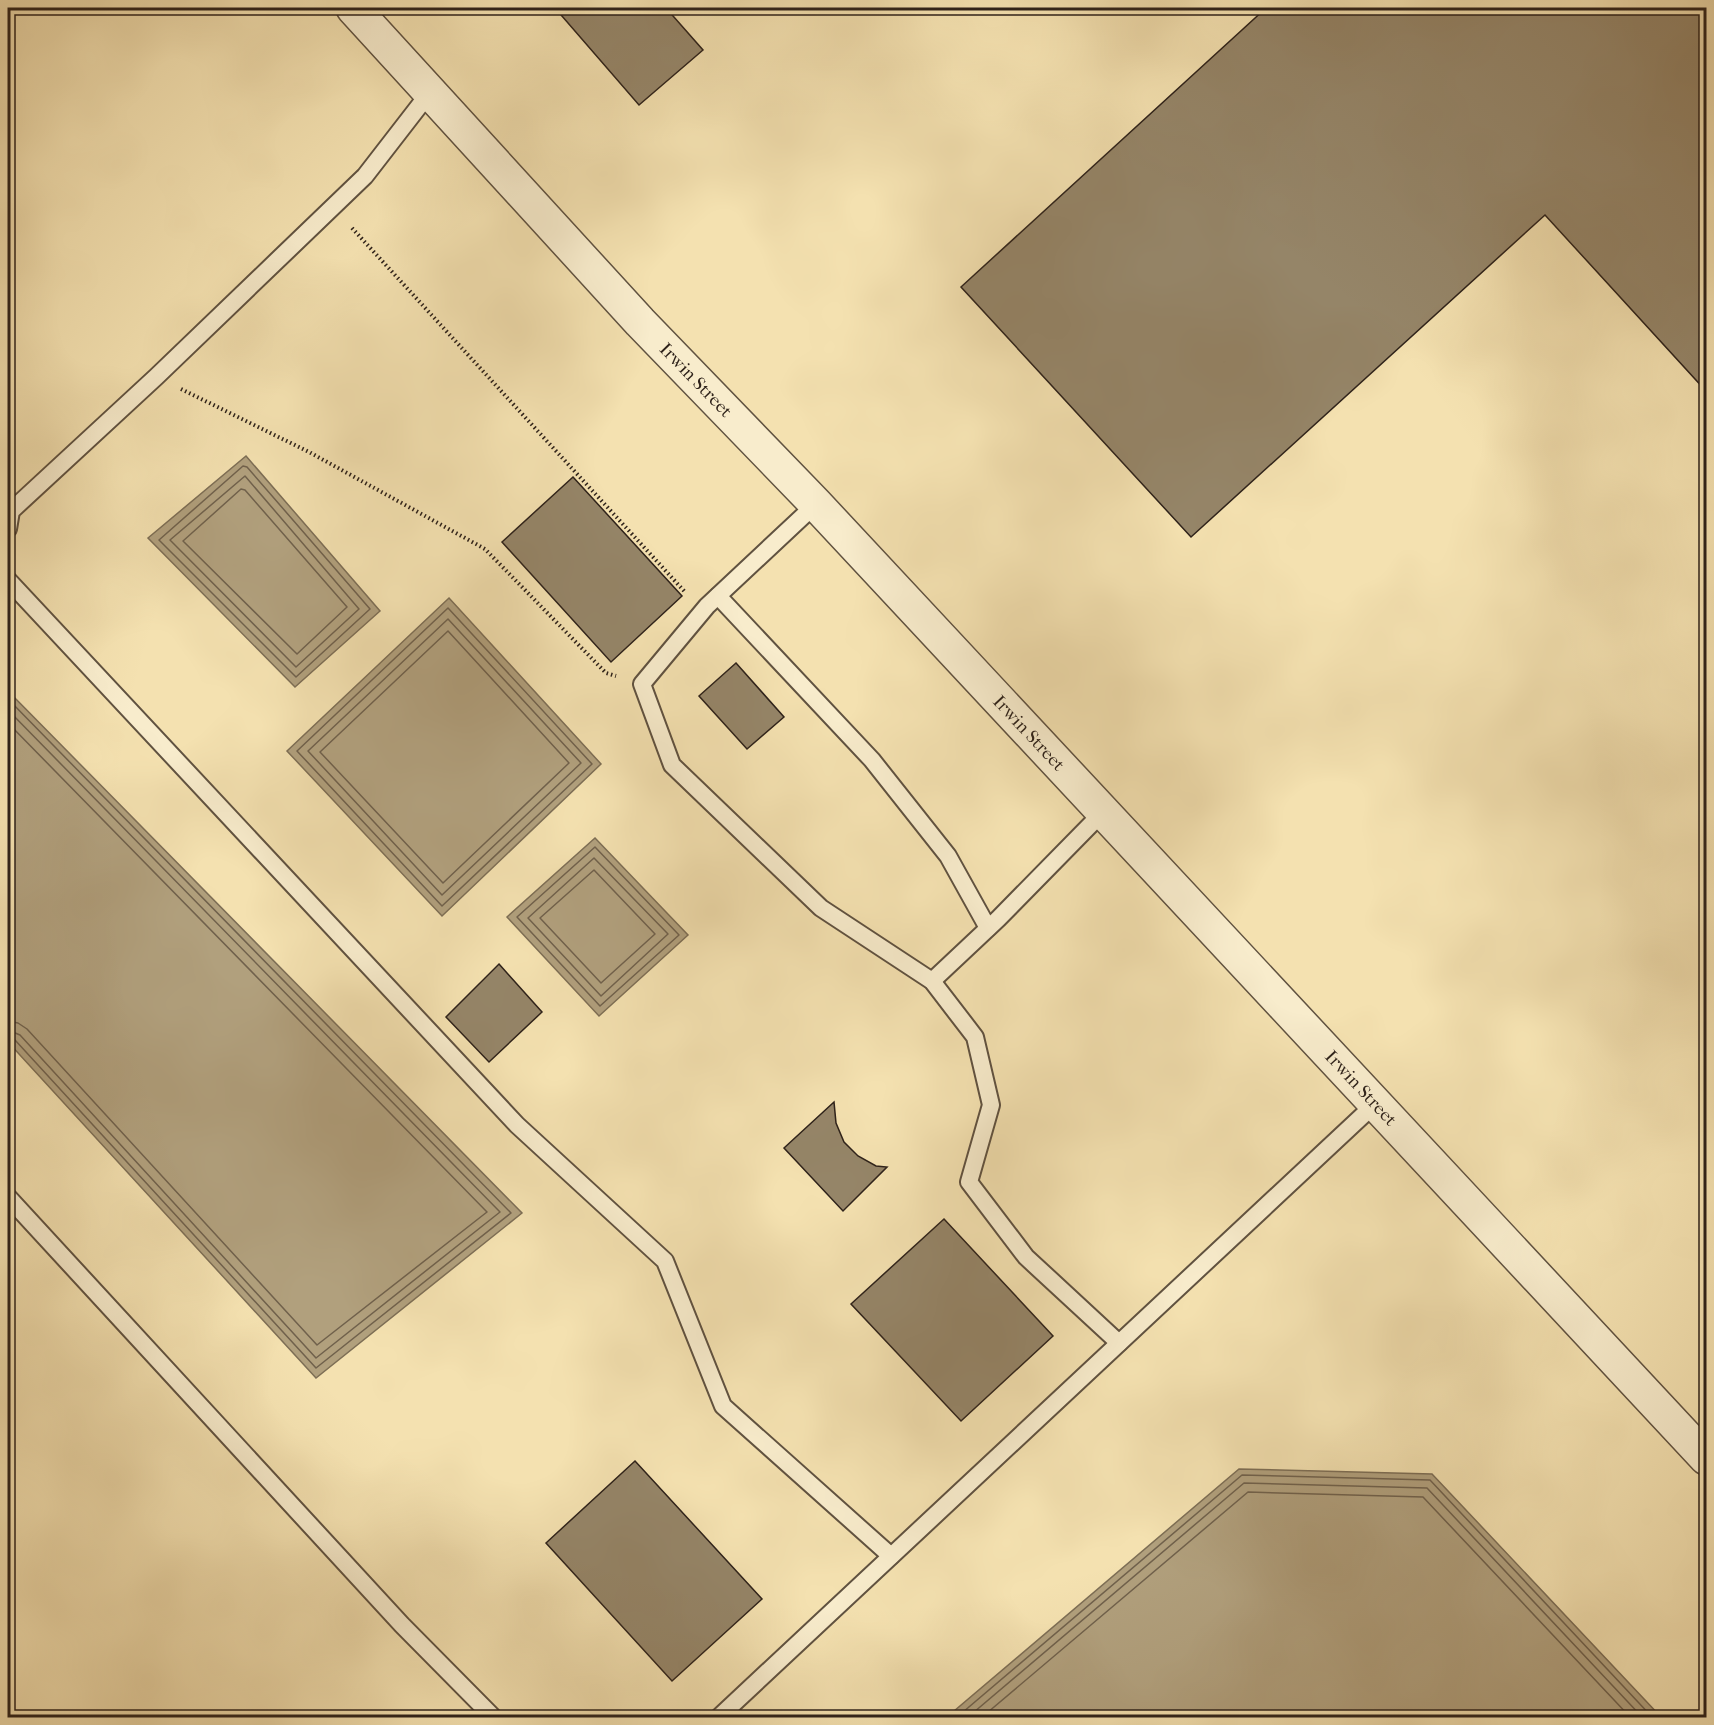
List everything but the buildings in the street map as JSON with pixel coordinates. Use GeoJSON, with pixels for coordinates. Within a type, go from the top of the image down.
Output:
{"type":"FeatureCollection","features":[{"type":"Feature","properties":{"kind":"street","name":"Irwin Street"},"geometry":{"type":"LineString","coordinates":[[353,8],[640,322],[816,504],[1707,1458]]}},
{"type":"Feature","properties":{"kind":"lane"},"geometry":{"type":"LineString","coordinates":[[8,529],[11,511],[156,377],[365,176],[430,92]]}},
{"type":"Feature","properties":{"kind":"lane"},"geometry":{"type":"LineString","coordinates":[[816,504],[702,611],[642,684],[672,765],[821,908],[932,981],[975,1037],[991,1105],[969,1182],[1026,1257],[1119,1343]]}},
{"type":"Feature","properties":{"kind":"lane"},"geometry":{"type":"LineString","coordinates":[[8,580],[517,1125],[665,1261],[723,1406],[891,1557]]}},
{"type":"Feature","properties":{"kind":"lane"},"geometry":{"type":"LineString","coordinates":[[718,596],[872,760],[948,856],[988,928]]}},
{"type":"Feature","properties":{"kind":"lane"},"geometry":{"type":"LineString","coordinates":[[932,981],[1103,812]]}},
{"type":"Feature","properties":{"kind":"lane"},"geometry":{"type":"LineString","coordinates":[[718,1718],[1375,1104]]}},
{"type":"Feature","properties":{"kind":"lane"},"geometry":{"type":"LineString","coordinates":[[8,1197],[402,1625],[494,1718]]}},
{"type":"Feature","properties":{"kind":"path"},"geometry":{"type":"LineString","coordinates":[[334,207],[702,611]]}},
{"type":"Feature","properties":{"kind":"path"},"geometry":{"type":"LineString","coordinates":[[156,377],[309,452],[485,549],[606,673],[642,684]]}},
{"type":"Feature","properties":{"kind":"water"},"geometry":{"type":"Polygon","coordinates":[[[246,456],[380,611],[295,687],[148,538],[246,456]]]}},
{"type":"Feature","properties":{"kind":"water"},"geometry":{"type":"Polygon","coordinates":[[[449,598],[601,764],[442,916],[287,751],[449,598]]]}},
{"type":"Feature","properties":{"kind":"water"},"geometry":{"type":"Polygon","coordinates":[[[10,693],[522,1213],[316,1378],[8,1042],[8,695],[10,693]]]}},
{"type":"Feature","properties":{"kind":"water"},"geometry":{"type":"Polygon","coordinates":[[[595,838],[688,935],[599,1016],[507,917],[595,838]]]}},
{"type":"Feature","properties":{"kind":"water"},"geometry":{"type":"Polygon","coordinates":[[[1239,1469],[1432,1474],[1661,1717],[947,1717],[1239,1469]]]}}]}
